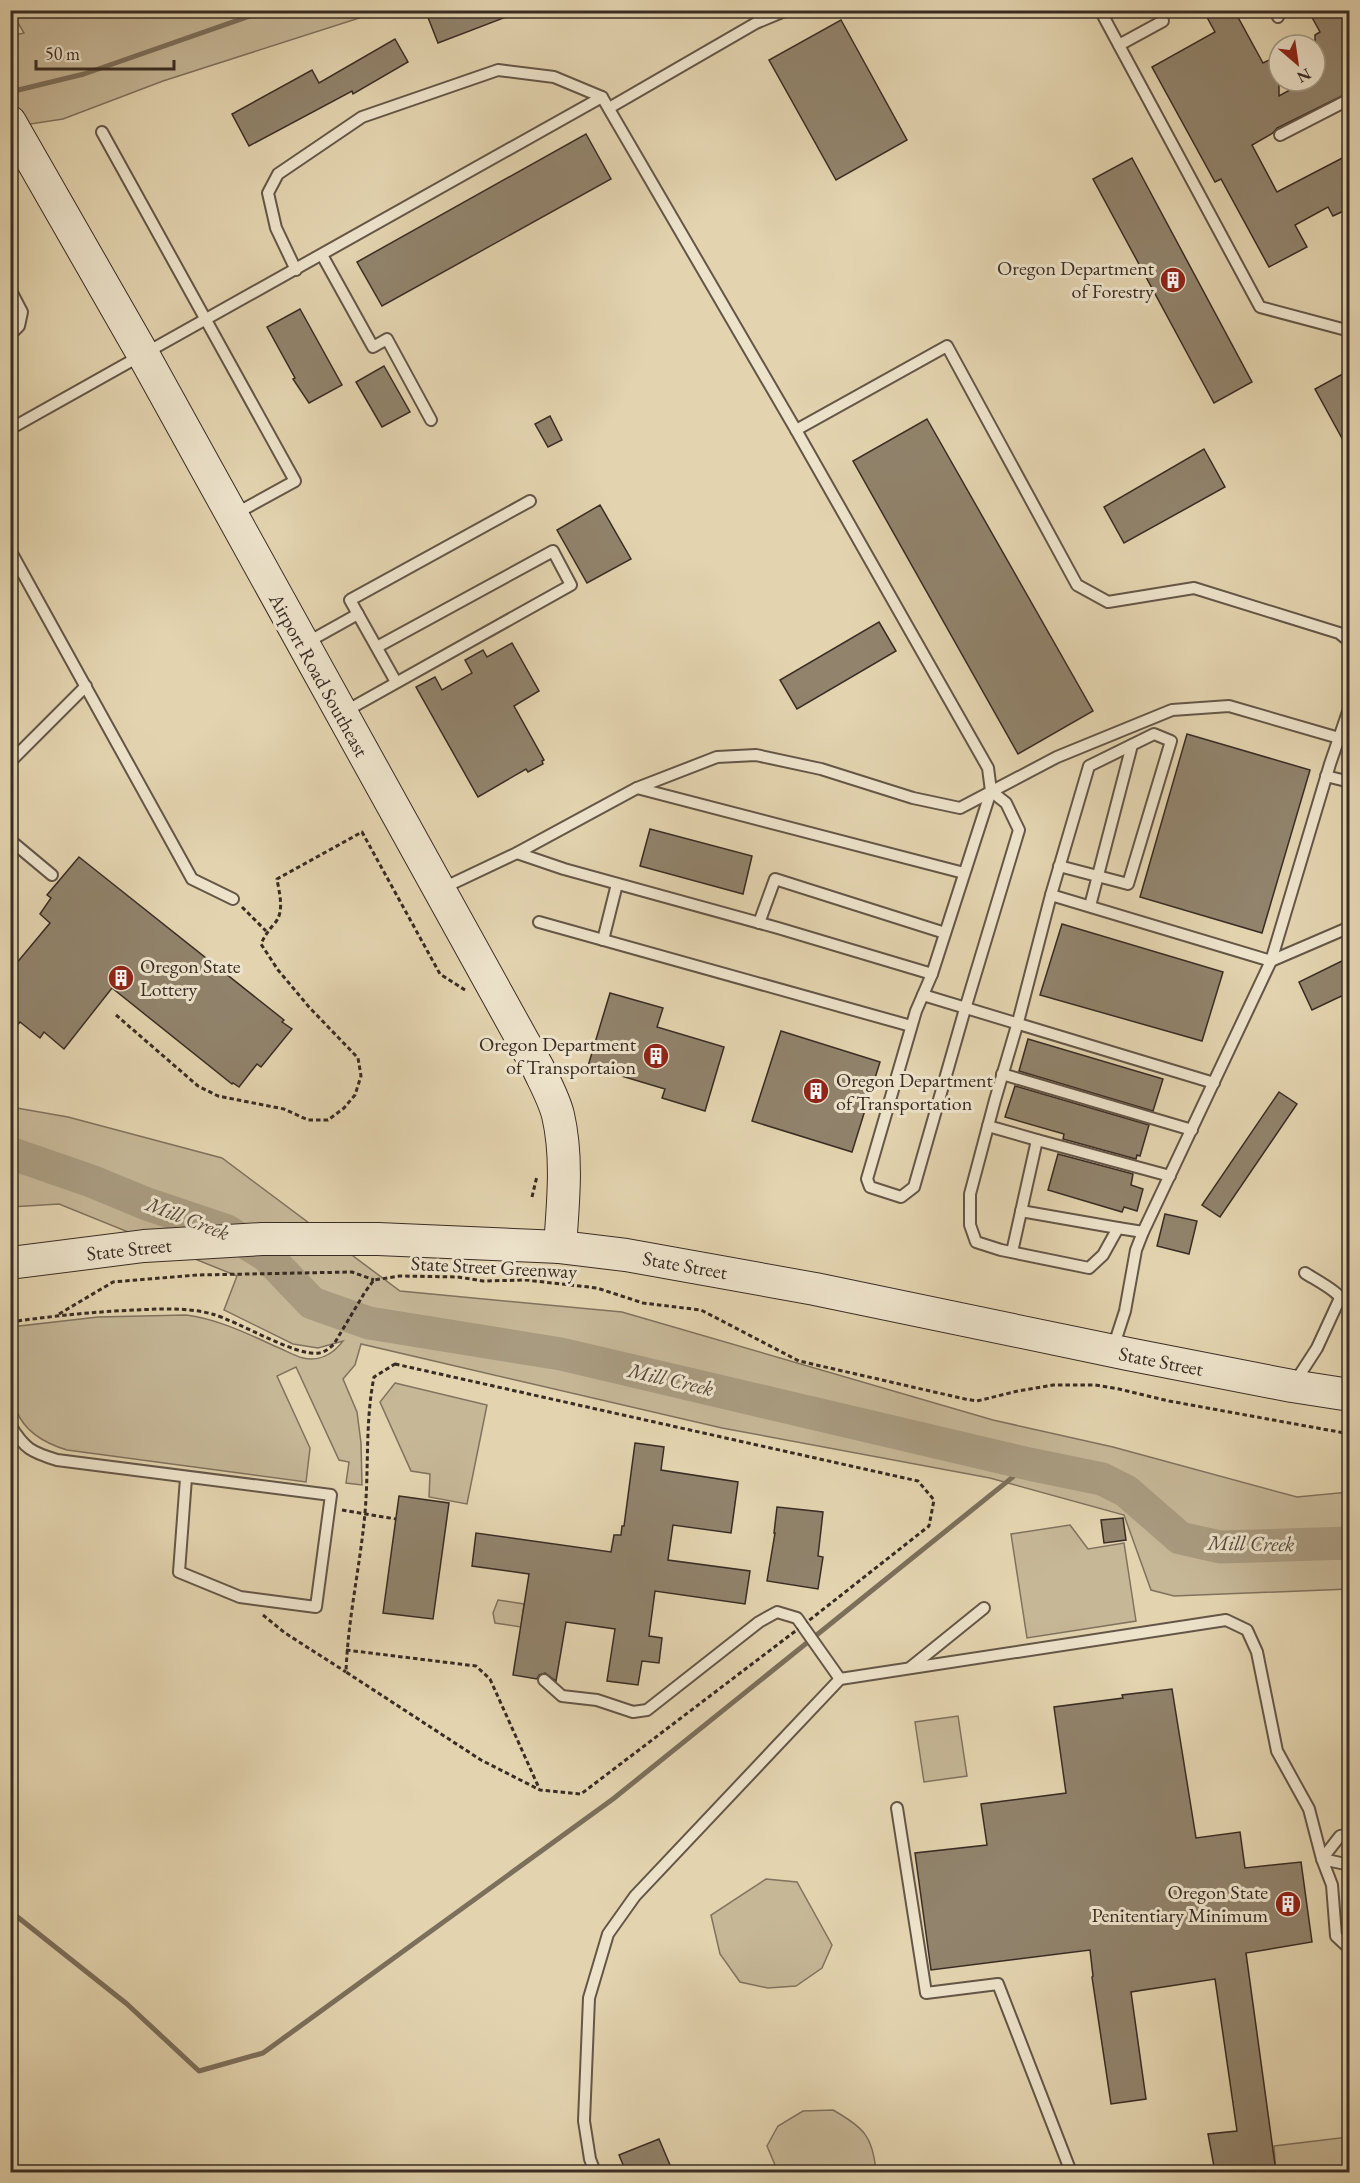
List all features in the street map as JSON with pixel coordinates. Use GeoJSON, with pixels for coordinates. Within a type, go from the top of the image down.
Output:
{"type":"FeatureCollection","features":[{"type":"Feature","properties":{"kind":"main road","name":"Airport Road Southeast"},"geometry":{"type":"LineString","coordinates":[[15,130],[144,356],[552,1098],[564,1154],[560,1247]]}},
{"type":"Feature","properties":{"kind":"main road","name":"State Street"},"geometry":{"type":"LineString","coordinates":[[10,1263],[144,1246],[325,1238],[560,1247],[626,1255],[804,1287],[1112,1351],[1350,1395]]}},
{"type":"Feature","properties":{"kind":"lane"},"geometry":{"type":"LineString","coordinates":[[609,108],[774,13],[787,10]]}},
{"type":"Feature","properties":{"kind":"lane"},"geometry":{"type":"LineString","coordinates":[[1100,10],[1260,306],[1350,331]]}},
{"type":"Feature","properties":{"kind":"lane"},"geometry":{"type":"LineString","coordinates":[[1119,45],[1163,21]]}},
{"type":"Feature","properties":{"kind":"lane"},"geometry":{"type":"LineString","coordinates":[[296,270],[276,228],[268,192],[278,174],[362,117],[498,70],[554,77],[602,97],[796,430],[988,768],[991,791],[932,974],[911,1026],[867,1179],[870,1188],[901,1197],[914,1187],[964,1009],[1019,830],[1006,803],[991,791]]}},
{"type":"Feature","properties":{"kind":"lane"},"geometry":{"type":"LineString","coordinates":[[10,429],[144,356],[602,97]]}},
{"type":"Feature","properties":{"kind":"lane"},"geometry":{"type":"LineString","coordinates":[[1280,135],[1350,99]]}},
{"type":"Feature","properties":{"kind":"lane"},"geometry":{"type":"LineString","coordinates":[[102,132],[295,481],[232,516]]}},
{"type":"Feature","properties":{"kind":"lane"},"geometry":{"type":"LineString","coordinates":[[322,255],[373,347],[387,339],[431,420]]}},
{"type":"Feature","properties":{"kind":"lane"},"geometry":{"type":"LineString","coordinates":[[10,289],[22,312],[19,326],[10,335]]}},
{"type":"Feature","properties":{"kind":"lane"},"geometry":{"type":"LineString","coordinates":[[796,430],[947,346],[1077,585],[1108,602],[1194,588],[1339,633],[1350,642]]}},
{"type":"Feature","properties":{"kind":"lane"},"geometry":{"type":"LineString","coordinates":[[396,682],[350,600],[530,501]]}},
{"type":"Feature","properties":{"kind":"lane"},"geometry":{"type":"LineString","coordinates":[[10,550],[192,879],[233,899]]}},
{"type":"Feature","properties":{"kind":"lane"},"geometry":{"type":"LineString","coordinates":[[341,714],[571,585],[553,550],[377,647]]}},
{"type":"Feature","properties":{"kind":"lane"},"geometry":{"type":"LineString","coordinates":[[302,644],[358,614]]}},
{"type":"Feature","properties":{"kind":"lane"},"geometry":{"type":"LineString","coordinates":[[10,762],[86,686]]}},
{"type":"Feature","properties":{"kind":"lane"},"geometry":{"type":"LineString","coordinates":[[439,890],[517,853],[637,788],[717,757],[756,755],[821,769],[913,798],[960,808],[1057,757],[1172,710],[1229,706],[1339,738]]}},
{"type":"Feature","properties":{"kind":"lane"},"geometry":{"type":"LineString","coordinates":[[1112,1351],[1125,1311],[1136,1250],[1143,1232],[1271,961],[1326,776],[1350,706]]}},
{"type":"Feature","properties":{"kind":"lane"},"geometry":{"type":"LineString","coordinates":[[1059,866],[1128,884],[1171,741],[1154,734],[1089,766],[1059,866],[970,1194],[970,1225],[976,1242],[1012,1252],[1089,1268],[1102,1256],[1118,1228]]}},
{"type":"Feature","properties":{"kind":"lane"},"geometry":{"type":"LineString","coordinates":[[1090,906],[1132,745]]}},
{"type":"Feature","properties":{"kind":"lane"},"geometry":{"type":"LineString","coordinates":[[1326,776],[1350,782]]}},
{"type":"Feature","properties":{"kind":"lane"},"geometry":{"type":"LineString","coordinates":[[637,788],[964,873]]}},
{"type":"Feature","properties":{"kind":"lane"},"geometry":{"type":"LineString","coordinates":[[10,840],[52,875]]}},
{"type":"Feature","properties":{"kind":"lane"},"geometry":{"type":"LineString","coordinates":[[517,853],[932,974]]}},
{"type":"Feature","properties":{"kind":"lane"},"geometry":{"type":"LineString","coordinates":[[759,923],[775,879],[945,933]]}},
{"type":"Feature","properties":{"kind":"lane"},"geometry":{"type":"LineString","coordinates":[[603,940],[617,884]]}},
{"type":"Feature","properties":{"kind":"lane"},"geometry":{"type":"LineString","coordinates":[[1051,895],[1271,961],[1350,927]]}},
{"type":"Feature","properties":{"kind":"lane"},"geometry":{"type":"LineString","coordinates":[[539,922],[911,1026]]}},
{"type":"Feature","properties":{"kind":"lane"},"geometry":{"type":"LineString","coordinates":[[923,995],[1214,1083]]}},
{"type":"Feature","properties":{"kind":"lane"},"geometry":{"type":"LineString","coordinates":[[1002,1074],[1192,1130]]}},
{"type":"Feature","properties":{"kind":"lane"},"geometry":{"type":"LineString","coordinates":[[988,1126],[1170,1176]]}},
{"type":"Feature","properties":{"kind":"lane"},"geometry":{"type":"LineString","coordinates":[[1012,1252],[1037,1140]]}},
{"type":"Feature","properties":{"kind":"lane"},"geometry":{"type":"LineString","coordinates":[[1021,1211],[1143,1232]]}},
{"type":"Feature","properties":{"kind":"lane"},"geometry":{"type":"LineString","coordinates":[[1305,1273],[1340,1298],[1348,1305],[1350,1311]]}},
{"type":"Feature","properties":{"kind":"lane"},"geometry":{"type":"LineString","coordinates":[[1292,1386],[1317,1348],[1340,1298]]}},
{"type":"Feature","properties":{"kind":"lane"},"geometry":{"type":"LineString","coordinates":[[10,1425],[20,1440],[34,1453],[57,1460],[331,1495],[315,1607],[240,1597],[179,1572],[186,1478]]}},
{"type":"Feature","properties":{"kind":"lane"},"geometry":{"type":"LineString","coordinates":[[911,1668],[984,1608]]}},
{"type":"Feature","properties":{"kind":"lane"},"geometry":{"type":"LineString","coordinates":[[544,1680],[562,1696],[597,1701],[633,1712],[646,1710],[759,1622],[777,1612],[796,1618],[840,1679]]}},
{"type":"Feature","properties":{"kind":"lane"},"geometry":{"type":"LineString","coordinates":[[595,2172],[590,2159],[584,2121],[589,1998],[608,1934],[635,1896],[840,1679],[1226,1620],[1247,1630],[1257,1652],[1277,1751],[1309,1809],[1322,1859],[1332,1885],[1336,1936],[1350,1948]]}},
{"type":"Feature","properties":{"kind":"lane"},"geometry":{"type":"LineString","coordinates":[[897,1808],[926,1993],[998,1984],[1071,2172]]}},
{"type":"Feature","properties":{"kind":"lane"},"geometry":{"type":"LineString","coordinates":[[1322,1859],[1340,1836],[1350,1834]]}},
{"type":"Feature","properties":{"kind":"lane"},"geometry":{"type":"LineString","coordinates":[[1322,1859],[1350,1865]]}},
{"type":"Feature","properties":{"kind":"path"},"geometry":{"type":"LineString","coordinates":[[116,1015],[198,1086],[218,1096],[284,1109],[308,1120],[328,1120],[344,1108],[355,1095],[361,1076],[358,1058],[309,1007],[278,970],[261,944],[266,931],[276,922],[280,914],[277,879],[362,832],[440,974],[463,987],[468,994]]}},
{"type":"Feature","properties":{"kind":"path"},"geometry":{"type":"LineString","coordinates":[[233,899],[266,931]]}},
{"type":"Feature","properties":{"kind":"path"},"geometry":{"type":"LineString","coordinates":[[532,1197],[538,1174]]}},
{"type":"Feature","properties":{"kind":"path"},"geometry":{"type":"LineString","coordinates":[[10,1322],[78,1312],[153,1309],[201,1311],[224,1318],[308,1353],[319,1353],[328,1350],[334,1344],[374,1280],[352,1272],[328,1272],[197,1275],[113,1282],[57,1315]]}},
{"type":"Feature","properties":{"kind":"path","name":"State Street Greenway"},"geometry":{"type":"LineString","coordinates":[[374,1280],[400,1276],[458,1277],[483,1281],[526,1280],[597,1288],[643,1303],[701,1310],[799,1360],[965,1399],[977,1401],[1018,1390],[1075,1384],[1119,1389],[1169,1401],[1350,1434]]}},
{"type":"Feature","properties":{"kind":"path"},"geometry":{"type":"LineString","coordinates":[[240,1597],[285,1633],[481,1760],[540,1790],[581,1794],[803,1627],[929,1526],[934,1500],[918,1481],[395,1364],[374,1377],[369,1401],[365,1513],[347,1635],[346,1672]]}},
{"type":"Feature","properties":{"kind":"path"},"geometry":{"type":"LineString","coordinates":[[329,1508],[396,1519]]}},
{"type":"Feature","properties":{"kind":"path"},"geometry":{"type":"LineString","coordinates":[[346,1650],[476,1666],[490,1679],[540,1790]]}},
{"type":"Feature","properties":{"kind":"shaded area"},"geometry":{"type":"Polygon","coordinates":[[[11,11],[381,11],[163,81],[63,119],[11,127],[10,36],[24,33],[11,11]]]}},
{"type":"Feature","properties":{"kind":"shaded area"},"geometry":{"type":"Polygon","coordinates":[[[11,1107],[68,1117],[222,1158],[400,1291],[622,1312],[993,1420],[1113,1447],[1297,1497],[1349,1492],[1349,1589],[1174,1596],[1151,1590],[1124,1515],[990,1478],[722,1428],[361,1344],[355,1365],[343,1379],[357,1412],[361,1443],[362,1485],[346,1483],[349,1462],[339,1460],[296,1367],[277,1376],[310,1448],[306,1482],[67,1450],[45,1441],[30,1431],[20,1418],[11,1387],[11,1327],[98,1317],[186,1315],[221,1323],[296,1356],[309,1359],[325,1356],[343,1341],[318,1348],[293,1344],[224,1310],[237,1276],[59,1204],[11,1207],[11,1107]]]}},
{"type":"Feature","properties":{"kind":"shaded area"},"geometry":{"type":"Polygon","coordinates":[[[395,1383],[487,1405],[467,1504],[429,1497],[430,1474],[411,1471],[380,1402],[395,1383]]]}},
{"type":"Feature","properties":{"kind":"shaded area"},"geometry":{"type":"Polygon","coordinates":[[[1070,1525],[1088,1549],[1124,1543],[1136,1621],[1027,1638],[1011,1534],[1070,1525]]]}},
{"type":"Feature","properties":{"kind":"shaded area"},"geometry":{"type":"Polygon","coordinates":[[[498,1600],[524,1604],[521,1627],[495,1623],[493,1613],[498,1600]]]}},
{"type":"Feature","properties":{"kind":"shaded area"},"geometry":{"type":"Polygon","coordinates":[[[958,1716],[967,1776],[924,1782],[915,1722],[958,1716]]]}},
{"type":"Feature","properties":{"kind":"shaded area"},"geometry":{"type":"Polygon","coordinates":[[[766,1879],[797,1882],[832,1945],[822,1968],[796,1986],[768,1988],[740,1982],[720,1954],[711,1915],[766,1879]]]}},
{"type":"Feature","properties":{"kind":"shaded area"},"geometry":{"type":"Polygon","coordinates":[[[833,2110],[865,2134],[875,2160],[876,2172],[778,2172],[767,2146],[778,2126],[803,2111],[833,2110]]]}},
{"type":"Feature","properties":{"kind":"shaded area"},"geometry":{"type":"Polygon","coordinates":[[[1348,2137],[1349,2172],[1276,2172],[1274,2146],[1348,2137]]]}},
{"type":"Feature","properties":{"kind":"building"},"geometry":{"type":"Polygon","coordinates":[[[438,10],[519,10],[519,12],[438,43],[427,15],[438,10]]]}},
{"type":"Feature","properties":{"kind":"building"},"geometry":{"type":"Polygon","coordinates":[[[1203,10],[1234,10],[1263,63],[1267,61],[1267,93],[1279,93],[1279,96],[1284,93],[1327,93],[1327,33],[1318,33],[1320,32],[1308,10],[1334,10],[1338,17],[1350,11],[1350,92],[1277,128],[1273,133],[1252,145],[1277,192],[1350,154],[1350,208],[1333,216],[1328,207],[1295,225],[1307,247],[1269,267],[1221,179],[1215,182],[1152,67],[1215,32],[1203,10]]]}},
{"type":"Feature","properties":{"kind":"building"},"geometry":{"type":"Polygon","coordinates":[[[841,20],[907,140],[836,180],[769,60],[841,20]]]}},
{"type":"Feature","properties":{"kind":"building"},"geometry":{"type":"Polygon","coordinates":[[[395,39],[408,62],[353,94],[352,91],[249,146],[232,114],[312,70],[319,83],[395,39]]]}},
{"type":"Feature","properties":{"kind":"building"},"geometry":{"type":"Polygon","coordinates":[[[586,134],[611,179],[382,306],[357,262],[586,134]]]}},
{"type":"Feature","properties":{"kind":"building","name":"Oregon Department of Forestry"},"geometry":{"type":"Polygon","coordinates":[[[1132,158],[1252,382],[1214,403],[1093,179],[1132,158]]]}},
{"type":"Feature","properties":{"kind":"building"},"geometry":{"type":"Polygon","coordinates":[[[300,309],[342,385],[309,403],[293,379],[295,378],[267,327],[300,309]]]}},
{"type":"Feature","properties":{"kind":"building"},"geometry":{"type":"Polygon","coordinates":[[[384,366],[410,412],[382,427],[356,382],[384,366]]]}},
{"type":"Feature","properties":{"kind":"building"},"geometry":{"type":"Polygon","coordinates":[[[1350,370],[1350,453],[1315,389],[1350,370]]]}},
{"type":"Feature","properties":{"kind":"building"},"geometry":{"type":"Polygon","coordinates":[[[550,416],[562,440],[548,447],[535,424],[550,416]]]}},
{"type":"Feature","properties":{"kind":"building"},"geometry":{"type":"Polygon","coordinates":[[[927,419],[1093,711],[1018,754],[853,461],[927,419]]]}},
{"type":"Feature","properties":{"kind":"building"},"geometry":{"type":"Polygon","coordinates":[[[1204,449],[1225,487],[1124,543],[1104,507],[1204,449]]]}},
{"type":"Feature","properties":{"kind":"building"},"geometry":{"type":"Polygon","coordinates":[[[600,505],[631,559],[587,583],[557,530],[600,505]]]}},
{"type":"Feature","properties":{"kind":"building"},"geometry":{"type":"Polygon","coordinates":[[[879,622],[896,651],[797,709],[780,680],[879,622]]]}},
{"type":"Feature","properties":{"kind":"building"},"geometry":{"type":"Polygon","coordinates":[[[512,643],[539,691],[514,706],[544,760],[543,764],[528,772],[526,769],[478,797],[416,687],[435,677],[442,690],[472,673],[465,660],[483,650],[487,657],[512,643]]]}},
{"type":"Feature","properties":{"kind":"building"},"geometry":{"type":"Polygon","coordinates":[[[1187,734],[1310,770],[1262,933],[1140,897],[1187,734]]]}},
{"type":"Feature","properties":{"kind":"building"},"geometry":{"type":"Polygon","coordinates":[[[650,829],[752,856],[743,894],[640,866],[650,829]]]}},
{"type":"Feature","properties":{"kind":"building","name":"Oregon State Lottery"},"geometry":{"type":"Polygon","coordinates":[[[79,857],[284,1020],[282,1022],[292,1029],[261,1067],[257,1064],[239,1087],[232,1084],[112,988],[64,1049],[44,1032],[40,1038],[20,1022],[10,1034],[10,971],[50,923],[40,914],[51,898],[47,895],[79,857]]]}},
{"type":"Feature","properties":{"kind":"building"},"geometry":{"type":"Polygon","coordinates":[[[1062,924],[1223,972],[1202,1041],[1040,995],[1062,924]]]}},
{"type":"Feature","properties":{"kind":"building"},"geometry":{"type":"Polygon","coordinates":[[[1350,957],[1350,992],[1312,1010],[1299,982],[1350,957]]]}},
{"type":"Feature","properties":{"kind":"building","name":"Oregon Department of Transportaion"},"geometry":{"type":"Polygon","coordinates":[[[610,993],[663,1008],[657,1027],[724,1047],[705,1111],[662,1098],[665,1089],[588,1066],[610,993]]]}},
{"type":"Feature","properties":{"kind":"building","name":"Oregon Department of Transportation"},"geometry":{"type":"Polygon","coordinates":[[[781,1031],[880,1062],[852,1152],[752,1121],[781,1031]]]}},
{"type":"Feature","properties":{"kind":"building"},"geometry":{"type":"Polygon","coordinates":[[[1028,1039],[1163,1079],[1153,1111],[1019,1071],[1028,1039]]]}},
{"type":"Feature","properties":{"kind":"building"},"geometry":{"type":"Polygon","coordinates":[[[1015,1086],[1149,1125],[1140,1156],[1137,1155],[1136,1159],[1063,1139],[1064,1134],[1005,1117],[1015,1086]]]}},
{"type":"Feature","properties":{"kind":"building"},"geometry":{"type":"Polygon","coordinates":[[[1279,1092],[1297,1104],[1220,1217],[1202,1205],[1279,1092]]]}},
{"type":"Feature","properties":{"kind":"building"},"geometry":{"type":"Polygon","coordinates":[[[1058,1154],[1133,1174],[1131,1185],[1143,1189],[1137,1211],[1124,1207],[1122,1212],[1048,1190],[1058,1154]]]}},
{"type":"Feature","properties":{"kind":"building"},"geometry":{"type":"Polygon","coordinates":[[[1165,1214],[1197,1221],[1189,1254],[1157,1246],[1165,1214]]]}},
{"type":"Feature","properties":{"kind":"building"},"geometry":{"type":"Polygon","coordinates":[[[635,1443],[664,1447],[661,1470],[738,1482],[731,1533],[673,1525],[668,1560],[750,1571],[745,1604],[655,1591],[649,1636],[662,1638],[659,1663],[642,1661],[638,1685],[607,1681],[615,1629],[566,1622],[556,1681],[545,1673],[539,1675],[537,1679],[513,1675],[529,1574],[472,1566],[476,1533],[611,1552],[614,1535],[621,1535],[622,1526],[624,1526],[635,1443]]]}},
{"type":"Feature","properties":{"kind":"building"},"geometry":{"type":"Polygon","coordinates":[[[399,1496],[449,1503],[433,1619],[383,1613],[399,1496]]]}},
{"type":"Feature","properties":{"kind":"building"},"geometry":{"type":"Polygon","coordinates":[[[777,1507],[823,1512],[818,1556],[823,1557],[818,1589],[767,1581],[777,1507]]]}},
{"type":"Feature","properties":{"kind":"building"},"geometry":{"type":"Polygon","coordinates":[[[1123,1518],[1126,1540],[1104,1543],[1101,1520],[1123,1518]]]}},
{"type":"Feature","properties":{"kind":"building"},"geometry":{"type":"Polygon","coordinates":[[[1172,1689],[1196,1838],[1240,1832],[1245,1868],[1301,1862],[1312,1942],[1246,1953],[1276,2172],[1215,2172],[1208,2134],[1237,2131],[1215,1979],[1131,1992],[1146,2099],[1111,2104],[1090,1950],[931,1970],[915,1853],[987,1845],[981,1804],[1066,1793],[1054,1707],[1172,1689]]]}},
{"type":"Feature","properties":{"kind":"building"},"geometry":{"type":"Polygon","coordinates":[[[659,2139],[673,2172],[626,2172],[619,2155],[659,2139]]]}},
{"type":"Feature","properties":{"kind":"waterway"},"geometry":{"type":"LineString","coordinates":[[10,92],[84,74],[267,10]]}},
{"type":"Feature","properties":{"kind":"waterway","name":"Mill Creek"},"geometry":{"type":"LineString","coordinates":[[10,1153],[227,1231],[267,1256],[312,1303],[369,1323],[561,1354],[1029,1464],[1102,1479],[1126,1491],[1180,1538],[1220,1547],[1350,1543]]}},
{"type":"Feature","properties":{"kind":"waterway"},"geometry":{"type":"LineString","coordinates":[[10,1911],[127,2004],[199,2071],[263,2053],[613,1799],[1029,1464]]}},
{"type":"Feature","properties":{"kind":"place","name":"Oregon Department of Forestry"},"geometry":{"type":"Point","coordinates":[1173,280]}},
{"type":"Feature","properties":{"kind":"place","name":"Oregon State Lottery"},"geometry":{"type":"Point","coordinates":[121,978]}},
{"type":"Feature","properties":{"kind":"place","name":"Oregon Department of Transportaion"},"geometry":{"type":"Point","coordinates":[656,1056]}},
{"type":"Feature","properties":{"kind":"place","name":"Oregon Department of Transportation"},"geometry":{"type":"Point","coordinates":[816,1091]}},
{"type":"Feature","properties":{"kind":"place","name":"Oregon State Penitentiary Minimum"},"geometry":{"type":"Point","coordinates":[1288,1904]}}]}
